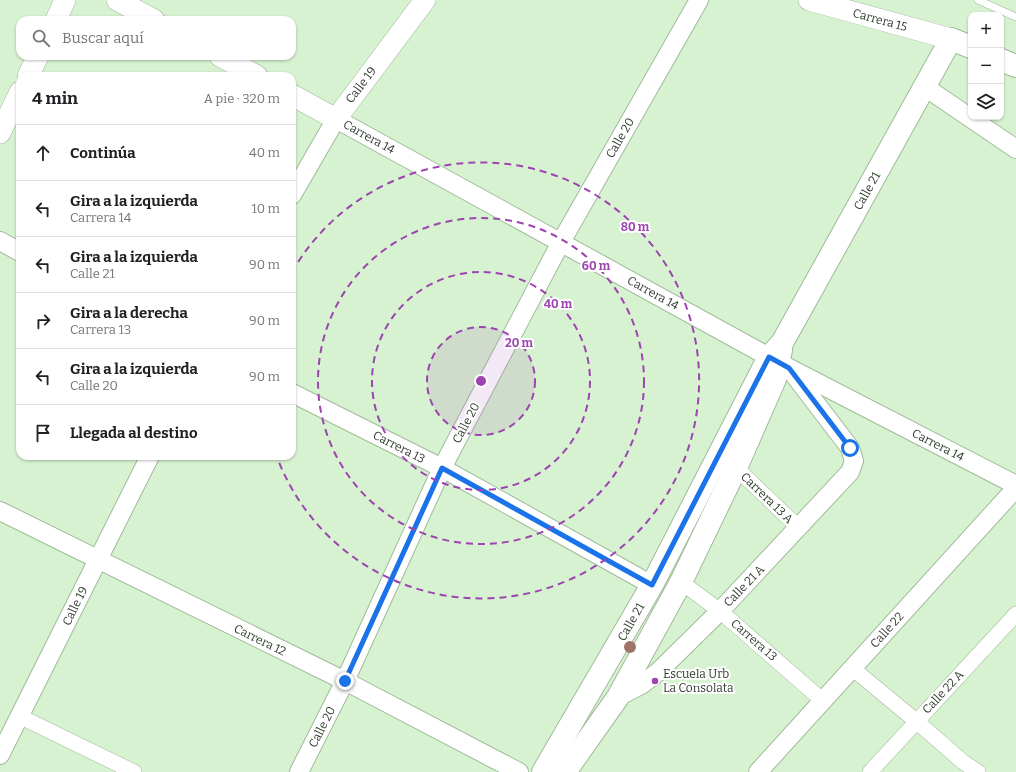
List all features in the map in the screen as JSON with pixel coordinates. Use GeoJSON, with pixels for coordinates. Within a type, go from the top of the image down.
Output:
{"type":"FeatureCollection","features":[{"type":"Feature","properties":{"kind":"main road"},"geometry":{"type":"LineString","coordinates":[[58,16],[65,0]]}},
{"type":"Feature","properties":{"kind":"main road"},"geometry":{"type":"LineString","coordinates":[[117,0],[147,16]]}},
{"type":"Feature","properties":{"kind":"main road","name":"Calle 19"},"geometry":{"type":"LineString","coordinates":[[336,119],[425,0]]}},
{"type":"Feature","properties":{"kind":"main road","name":"Carrera 15"},"geometry":{"type":"LineString","coordinates":[[809,0],[950,39]]}},
{"type":"Feature","properties":{"kind":"main road"},"geometry":{"type":"LineString","coordinates":[[950,39],[968,46]]}},
{"type":"Feature","properties":{"kind":"main road","name":"Calle 21"},"geometry":{"type":"LineString","coordinates":[[543,772],[652,585],[780,357],[950,39]]}},
{"type":"Feature","properties":{"kind":"main road"},"geometry":{"type":"LineString","coordinates":[[30,72],[36,60]]}},
{"type":"Feature","properties":{"kind":"main road"},"geometry":{"type":"LineString","coordinates":[[227,60],[250,72]]}},
{"type":"Feature","properties":{"kind":"main road"},"geometry":{"type":"LineString","coordinates":[[1004,61],[1016,66]]}},
{"type":"Feature","properties":{"kind":"main road","name":"Carrera 14"},"geometry":{"type":"LineString","coordinates":[[296,97],[336,119]]}},
{"type":"Feature","properties":{"kind":"main road"},"geometry":{"type":"LineString","coordinates":[[0,133],[16,100]]}},
{"type":"Feature","properties":{"kind":"main road","name":"Calle 21"},"geometry":{"type":"LineString","coordinates":[[565,772],[618,697],[681,582],[736,468],[775,379],[780,357]]}},
{"type":"Feature","properties":{"kind":"street","name":"Calle 20"},"geometry":{"type":"LineString","coordinates":[[299,772],[345,681],[442,468],[561,242],[699,0]]}},
{"type":"Feature","properties":{"kind":"street"},"geometry":{"type":"LineString","coordinates":[[924,87],[1016,149]]}},
{"type":"Feature","properties":{"kind":"street","name":"Calle 19"},"geometry":{"type":"LineString","coordinates":[[296,188],[336,119]]}},
{"type":"Feature","properties":{"kind":"street","name":"Carrera 14"},"geometry":{"type":"LineString","coordinates":[[336,119],[561,242],[780,357],[1016,487]]}},
{"type":"Feature","properties":{"kind":"street"},"geometry":{"type":"LineString","coordinates":[[0,241],[16,250]]}},
{"type":"Feature","properties":{"kind":"street","name":"Calle 21 A"},"geometry":{"type":"LineString","coordinates":[[618,697],[641,685],[658,672],[720,611],[850,472],[854,461],[850,448],[780,357]]}},
{"type":"Feature","properties":{"kind":"street","name":"Carrera 13"},"geometry":{"type":"LineString","coordinates":[[296,395],[442,468],[652,585]]}},
{"type":"Feature","properties":{"kind":"street","name":"Calle 19"},"geometry":{"type":"LineString","coordinates":[[0,755],[21,716],[148,460]]}},
{"type":"Feature","properties":{"kind":"street","name":"Carrera 13 A"},"geometry":{"type":"LineString","coordinates":[[736,468],[799,528]]}},
{"type":"Feature","properties":{"kind":"street","name":"Calle 22"},"geometry":{"type":"LineString","coordinates":[[758,772],[823,702],[1016,487]]}},
{"type":"Feature","properties":{"kind":"street","name":"Carrera 12"},"geometry":{"type":"LineString","coordinates":[[1,514],[345,681],[519,772]]}},
{"type":"Feature","properties":{"kind":"street","name":"Carrera 13"},"geometry":{"type":"LineString","coordinates":[[681,582],[720,611],[823,702]]}},
{"type":"Feature","properties":{"kind":"street","name":"Calle 22 A"},"geometry":{"type":"LineString","coordinates":[[870,772],[1016,614]]}},
{"type":"Feature","properties":{"kind":"street"},"geometry":{"type":"LineString","coordinates":[[852,668],[963,762],[978,772]]}},
{"type":"Feature","properties":{"kind":"street"},"geometry":{"type":"LineString","coordinates":[[21,716],[134,772]]}},
{"type":"Feature","properties":{"kind":"lane"},"geometry":{"type":"LineString","coordinates":[[978,0],[1016,17]]}},
{"type":"Feature","properties":{"kind":"place","name":"Escuela Urb La Consolata"},"geometry":{"type":"Point","coordinates":[655,681]}},
{"type":"Feature","properties":{"kind":"route"},"geometry":{"type":"LineString","coordinates":[[345,681],[442,468],[652,585],[769,357],[789,368],[850,448]]}}]}
